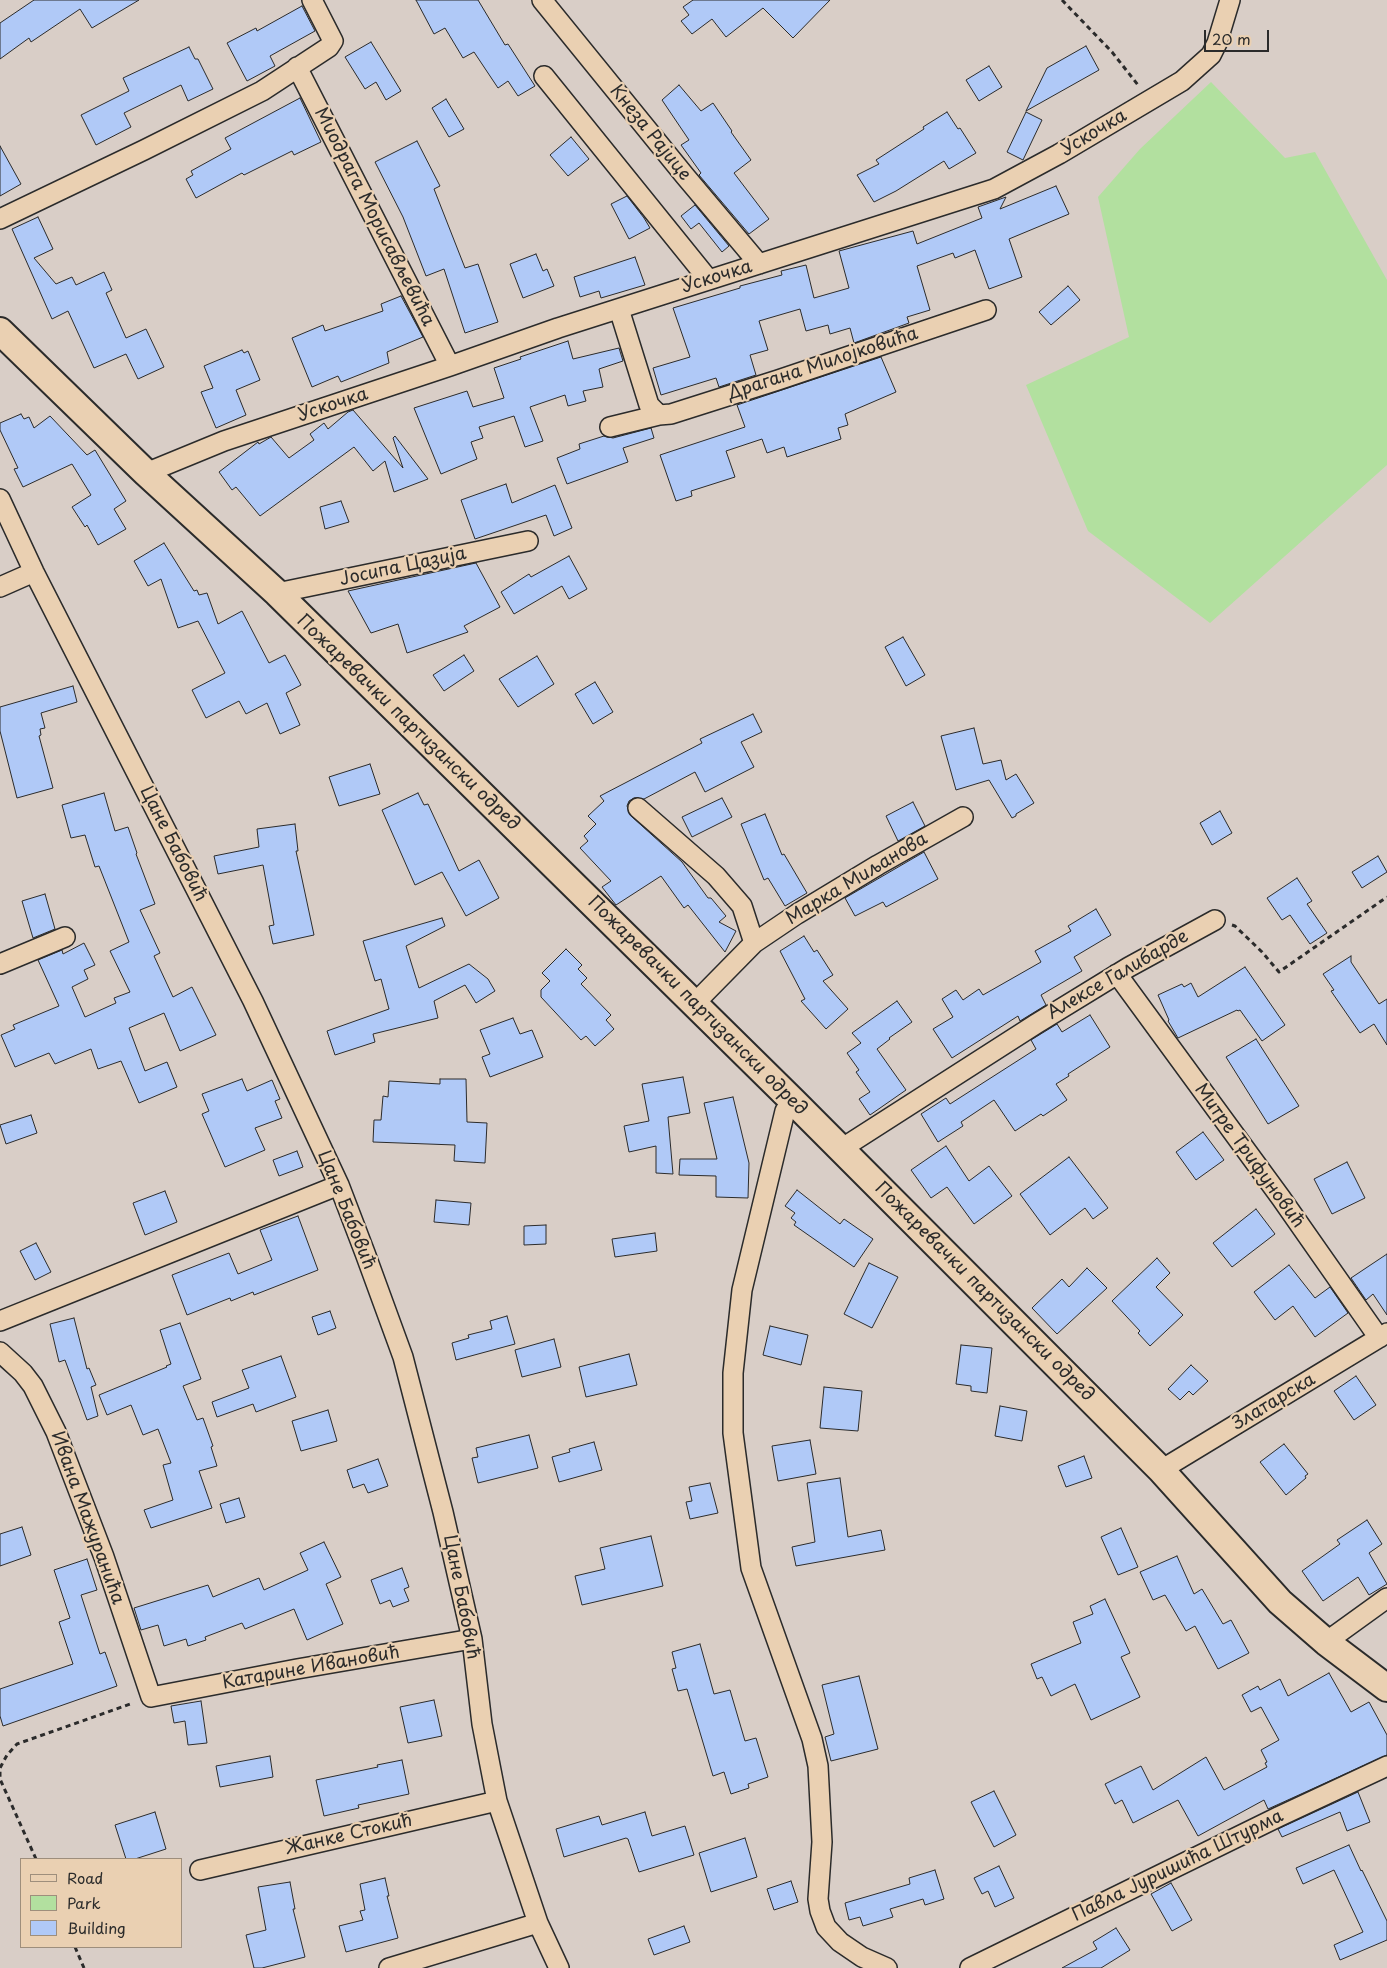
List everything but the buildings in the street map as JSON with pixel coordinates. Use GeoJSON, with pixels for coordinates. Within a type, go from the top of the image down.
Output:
{"type":"FeatureCollection","features":[{"type":"Feature","properties":{"kind":"street"},"geometry":{"type":"LineString","coordinates":[[0,219],[196,125],[262,91],[329,47],[333,41],[312,0]]}},
{"type":"Feature","properties":{"kind":"street","name":"Кнеза Рајице"},"geometry":{"type":"LineString","coordinates":[[542,0],[684,176],[759,264]]}},
{"type":"Feature","properties":{"kind":"street","name":"Ускочка"},"geometry":{"type":"LineString","coordinates":[[146,473],[224,441],[558,328],[994,189],[1059,154],[1182,81],[1211,55],[1217,43],[1230,0]]}},
{"type":"Feature","properties":{"kind":"street","name":"Миодрага Морисављевића"},"geometry":{"type":"LineString","coordinates":[[297,67],[450,366]]}},
{"type":"Feature","properties":{"kind":"street"},"geometry":{"type":"LineString","coordinates":[[544,76],[708,279]]}},
{"type":"Feature","properties":{"kind":"street"},"geometry":{"type":"LineString","coordinates":[[619,309],[650,405],[659,415]]}},
{"type":"Feature","properties":{"kind":"street","name":"Драгана Милојковића"},"geometry":{"type":"LineString","coordinates":[[610,427],[659,415],[671,414],[986,310]]}},
{"type":"Feature","properties":{"kind":"street","name":"Пожаревачки партизански одред"},"geometry":{"type":"LineString","coordinates":[[0,331],[146,473],[277,594],[794,1102],[1161,1470],[1280,1602],[1326,1642],[1387,1688]]}},
{"type":"Feature","properties":{"kind":"street","name":"Цане Бабовић"},"geometry":{"type":"LineString","coordinates":[[0,499],[34,572],[249,993],[339,1185],[402,1357],[443,1512],[472,1639],[482,1724],[497,1800],[538,1923],[560,1968]]}},
{"type":"Feature","properties":{"kind":"street","name":"Јосипа Цазија"},"geometry":{"type":"LineString","coordinates":[[277,594],[528,541]]}},
{"type":"Feature","properties":{"kind":"street"},"geometry":{"type":"LineString","coordinates":[[0,587],[34,572]]}},
{"type":"Feature","properties":{"kind":"street"},"geometry":{"type":"LineString","coordinates":[[638,808],[716,876],[742,906],[754,943]]}},
{"type":"Feature","properties":{"kind":"street","name":"Марка Миљанова"},"geometry":{"type":"LineString","coordinates":[[694,1004],[754,943],[797,914],[962,817]]}},
{"type":"Feature","properties":{"kind":"street","name":"Алексе Галибарде"},"geometry":{"type":"LineString","coordinates":[[841,1149],[1117,974],[1215,920]]}},
{"type":"Feature","properties":{"kind":"street"},"geometry":{"type":"LineString","coordinates":[[0,964],[66,937]]}},
{"type":"Feature","properties":{"kind":"street","name":"Митре Трифуновић"},"geometry":{"type":"LineString","coordinates":[[1117,974],[1383,1336]]}},
{"type":"Feature","properties":{"kind":"street"},"geometry":{"type":"LineString","coordinates":[[794,1102],[785,1111],[742,1290],[733,1373],[734,1433],[751,1568],[812,1740],[818,1766],[822,1842],[818,1899],[820,1911],[826,1927],[840,1942],[862,1957],[887,1968]]}},
{"type":"Feature","properties":{"kind":"street"},"geometry":{"type":"LineString","coordinates":[[0,1321],[339,1185]]}},
{"type":"Feature","properties":{"kind":"street","name":"Златарска"},"geometry":{"type":"LineString","coordinates":[[1161,1470],[1383,1336]]}},
{"type":"Feature","properties":{"kind":"street","name":"Ивана Мажуранића"},"geometry":{"type":"LineString","coordinates":[[0,1352],[33,1386],[56,1432],[104,1557],[151,1697]]}},
{"type":"Feature","properties":{"kind":"street"},"geometry":{"type":"LineString","coordinates":[[1326,1642],[1387,1598]]}},
{"type":"Feature","properties":{"kind":"street","name":"Катарине Ивановић"},"geometry":{"type":"LineString","coordinates":[[151,1697],[297,1669],[472,1639]]}},
{"type":"Feature","properties":{"kind":"street","name":"Павла Јуришића Штурма"},"geometry":{"type":"LineString","coordinates":[[970,1968],[1278,1817],[1387,1766]]}},
{"type":"Feature","properties":{"kind":"street","name":"Жанке Стокић"},"geometry":{"type":"LineString","coordinates":[[200,1870],[497,1800]]}},
{"type":"Feature","properties":{"kind":"street"},"geometry":{"type":"LineString","coordinates":[[389,1968],[538,1923]]}},
{"type":"Feature","properties":{"kind":"path"},"geometry":{"type":"LineString","coordinates":[[1062,0],[1112,52],[1149,100]]}},
{"type":"Feature","properties":{"kind":"path"},"geometry":{"type":"LineString","coordinates":[[1215,920],[1235,926],[1279,972],[1387,897]]}},
{"type":"Feature","properties":{"kind":"path"},"geometry":{"type":"LineString","coordinates":[[36,1858],[0,1779],[0,1768],[7,1754],[17,1744],[151,1697]]}},
{"type":"Feature","properties":{"kind":"path"},"geometry":{"type":"LineString","coordinates":[[75,1948],[84,1968]]}},
{"type":"Feature","properties":{"kind":"green space"},"geometry":{"type":"Polygon","coordinates":[[[1211,82],[1285,158],[1315,152],[1387,280],[1387,465],[1210,623],[1088,531],[1026,385],[1129,337],[1098,197],[1140,149],[1211,82]]]}}]}
